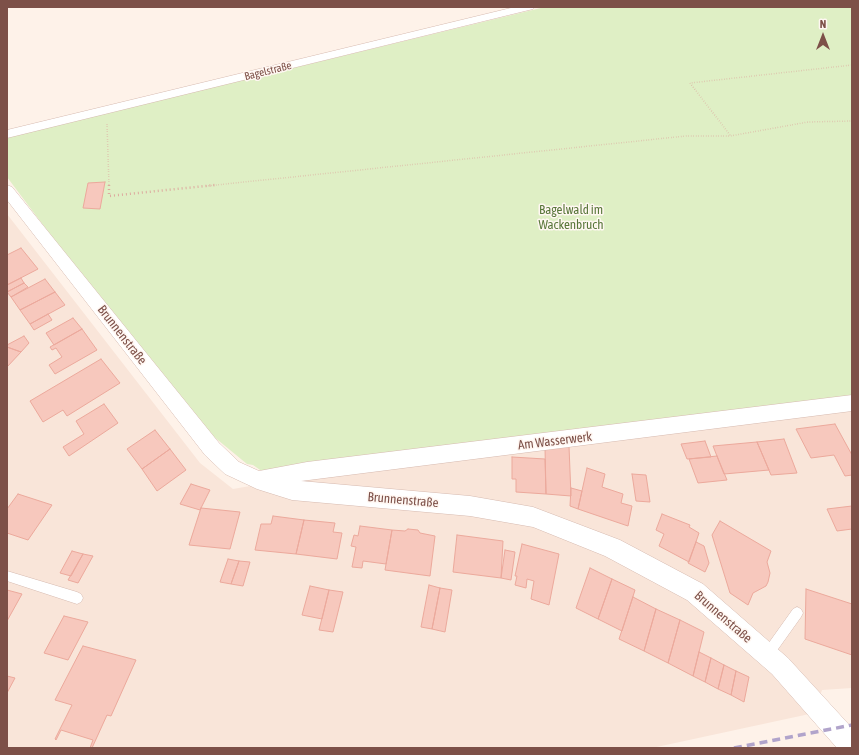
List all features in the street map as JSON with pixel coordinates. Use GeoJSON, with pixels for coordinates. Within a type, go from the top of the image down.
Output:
{"type":"FeatureCollection","features":[{"type":"Feature","properties":{"kind":"street","name":"Bagelstraße"},"geometry":{"type":"LineString","coordinates":[[7,134],[529,7]]}},
{"type":"Feature","properties":{"kind":"street","name":"Brunnenstraße"},"geometry":{"type":"LineString","coordinates":[[8,192],[212,449],[232,468],[257,480],[292,490],[470,506],[533,517],[612,548],[695,592],[780,666],[852,746]]}},
{"type":"Feature","properties":{"kind":"street","name":"Am Wasserwerk"},"geometry":{"type":"LineString","coordinates":[[257,480],[314,470],[852,404]]}},
{"type":"Feature","properties":{"kind":"lane"},"geometry":{"type":"LineString","coordinates":[[7,576],[77,598]]}},
{"type":"Feature","properties":{"kind":"lane"},"geometry":{"type":"LineString","coordinates":[[766,655],[797,613]]}},
{"type":"Feature","properties":{"kind":"path"},"geometry":{"type":"LineString","coordinates":[[730,136],[690,83],[852,65]]}},
{"type":"Feature","properties":{"kind":"path"},"geometry":{"type":"LineString","coordinates":[[107,110],[109,196],[686,136],[730,136],[808,122],[840,120],[852,121]]}},
{"type":"Feature","properties":{"kind":"shaded area"},"geometry":{"type":"Polygon","coordinates":[[[7,214],[200,463],[233,489],[307,476],[852,409],[852,688],[822,690],[814,713],[652,748],[7,748],[7,214]]]}},
{"type":"Feature","properties":{"kind":"green space","name":"Bagelwald im Wackenbruch"},"geometry":{"type":"Polygon","coordinates":[[[545,7],[852,7],[852,399],[263,472],[253,465],[247,464],[213,436],[64,253],[7,177],[7,137],[545,7]]]}},
{"type":"Feature","properties":{"kind":"building"},"geometry":{"type":"Polygon","coordinates":[[[105,182],[100,209],[83,208],[88,183],[105,182]]]}},
{"type":"Feature","properties":{"kind":"building"},"geometry":{"type":"Polygon","coordinates":[[[21,248],[38,269],[7,285],[7,255],[21,248]]]}},
{"type":"Feature","properties":{"kind":"building"},"geometry":{"type":"Polygon","coordinates":[[[21,278],[24,283],[7,292],[7,285],[21,278]]]}},
{"type":"Feature","properties":{"kind":"building"},"geometry":{"type":"Polygon","coordinates":[[[45,279],[55,292],[20,310],[11,297],[45,279]]]}},
{"type":"Feature","properties":{"kind":"building"},"geometry":{"type":"Polygon","coordinates":[[[24,283],[28,287],[11,297],[7,292],[24,283]]]}},
{"type":"Feature","properties":{"kind":"building"},"geometry":{"type":"Polygon","coordinates":[[[55,292],[65,305],[30,324],[20,310],[55,292]]]}},
{"type":"Feature","properties":{"kind":"building"},"geometry":{"type":"Polygon","coordinates":[[[48,314],[52,320],[34,330],[30,324],[48,314]]]}},
{"type":"Feature","properties":{"kind":"building"},"geometry":{"type":"Polygon","coordinates":[[[73,318],[82,329],[54,345],[46,333],[73,318]]]}},
{"type":"Feature","properties":{"kind":"building"},"geometry":{"type":"Polygon","coordinates":[[[82,329],[97,350],[55,374],[49,365],[62,357],[56,348],[52,350],[50,347],[82,329]]]}},
{"type":"Feature","properties":{"kind":"building"},"geometry":{"type":"Polygon","coordinates":[[[24,336],[29,343],[21,352],[7,347],[7,345],[24,336]]]}},
{"type":"Feature","properties":{"kind":"building"},"geometry":{"type":"Polygon","coordinates":[[[7,347],[21,352],[7,367],[7,347]]]}},
{"type":"Feature","properties":{"kind":"building"},"geometry":{"type":"Polygon","coordinates":[[[101,359],[120,383],[67,416],[63,410],[43,422],[30,401],[101,359]]]}},
{"type":"Feature","properties":{"kind":"building"},"geometry":{"type":"Polygon","coordinates":[[[104,404],[118,423],[69,456],[63,447],[84,434],[76,421],[104,404]]]}},
{"type":"Feature","properties":{"kind":"building"},"geometry":{"type":"Polygon","coordinates":[[[835,424],[852,455],[852,475],[845,476],[834,455],[811,458],[796,429],[835,424]]]}},
{"type":"Feature","properties":{"kind":"building"},"geometry":{"type":"Polygon","coordinates":[[[155,430],[170,449],[142,469],[127,449],[155,430]]]}},
{"type":"Feature","properties":{"kind":"building"},"geometry":{"type":"Polygon","coordinates":[[[784,439],[797,473],[771,475],[757,442],[784,439]]]}},
{"type":"Feature","properties":{"kind":"building"},"geometry":{"type":"Polygon","coordinates":[[[705,441],[711,457],[687,459],[681,444],[705,441]]]}},
{"type":"Feature","properties":{"kind":"building"},"geometry":{"type":"Polygon","coordinates":[[[757,442],[769,470],[724,474],[713,446],[757,442]]]}},
{"type":"Feature","properties":{"kind":"building"},"geometry":{"type":"Polygon","coordinates":[[[569,446],[571,496],[546,494],[545,448],[569,446]]]}},
{"type":"Feature","properties":{"kind":"building"},"geometry":{"type":"Polygon","coordinates":[[[170,449],[186,470],[157,491],[142,469],[170,449]]]}},
{"type":"Feature","properties":{"kind":"building"},"geometry":{"type":"Polygon","coordinates":[[[717,456],[727,480],[698,483],[689,459],[717,456]]]}},
{"type":"Feature","properties":{"kind":"building"},"geometry":{"type":"Polygon","coordinates":[[[512,457],[545,459],[546,494],[516,492],[516,479],[512,479],[512,457]]]}},
{"type":"Feature","properties":{"kind":"building"},"geometry":{"type":"Polygon","coordinates":[[[587,468],[605,474],[602,487],[623,494],[621,503],[632,506],[628,526],[578,509],[587,468]]]}},
{"type":"Feature","properties":{"kind":"building"},"geometry":{"type":"Polygon","coordinates":[[[632,474],[646,475],[650,502],[636,501],[632,474]]]}},
{"type":"Feature","properties":{"kind":"building"},"geometry":{"type":"Polygon","coordinates":[[[191,484],[210,490],[200,510],[180,504],[191,484]]]}},
{"type":"Feature","properties":{"kind":"building"},"geometry":{"type":"Polygon","coordinates":[[[571,488],[582,491],[578,509],[570,506],[571,488]]]}},
{"type":"Feature","properties":{"kind":"building"},"geometry":{"type":"Polygon","coordinates":[[[18,494],[52,505],[28,540],[7,533],[7,509],[18,494]]]}},
{"type":"Feature","properties":{"kind":"building"},"geometry":{"type":"Polygon","coordinates":[[[852,506],[852,529],[837,531],[827,509],[852,506]]]}},
{"type":"Feature","properties":{"kind":"building"},"geometry":{"type":"Polygon","coordinates":[[[201,508],[240,512],[230,549],[189,545],[201,508]]]}},
{"type":"Feature","properties":{"kind":"building"},"geometry":{"type":"Polygon","coordinates":[[[662,514],[690,525],[689,527],[699,533],[689,562],[659,546],[664,534],[656,530],[662,514]]]}},
{"type":"Feature","properties":{"kind":"building"},"geometry":{"type":"Polygon","coordinates":[[[273,516],[304,520],[296,554],[255,550],[261,524],[271,524],[273,516]]]}},
{"type":"Feature","properties":{"kind":"building"},"geometry":{"type":"Polygon","coordinates":[[[304,520],[335,523],[333,532],[342,533],[337,559],[296,554],[304,520]]]}},
{"type":"Feature","properties":{"kind":"building"},"geometry":{"type":"Polygon","coordinates":[[[720,521],[771,551],[767,562],[770,573],[768,582],[766,586],[753,593],[748,605],[730,593],[712,535],[720,521]]]}},
{"type":"Feature","properties":{"kind":"building"},"geometry":{"type":"Polygon","coordinates":[[[360,526],[392,530],[386,564],[363,561],[362,568],[352,567],[356,547],[351,546],[354,535],[358,536],[360,526]]]}},
{"type":"Feature","properties":{"kind":"building"},"geometry":{"type":"Polygon","coordinates":[[[408,529],[418,530],[420,533],[435,536],[430,576],[385,570],[392,530],[405,531],[408,529]]]}},
{"type":"Feature","properties":{"kind":"building"},"geometry":{"type":"Polygon","coordinates":[[[457,535],[503,541],[501,578],[453,572],[457,535]]]}},
{"type":"Feature","properties":{"kind":"building"},"geometry":{"type":"Polygon","coordinates":[[[696,542],[704,546],[709,563],[705,572],[688,563],[696,542]]]}},
{"type":"Feature","properties":{"kind":"building"},"geometry":{"type":"Polygon","coordinates":[[[522,544],[559,554],[549,605],[531,599],[534,581],[527,579],[526,588],[515,585],[517,576],[515,576],[522,544]]]}},
{"type":"Feature","properties":{"kind":"building"},"geometry":{"type":"Polygon","coordinates":[[[505,550],[515,552],[511,580],[501,578],[505,550]]]}},
{"type":"Feature","properties":{"kind":"building"},"geometry":{"type":"Polygon","coordinates":[[[72,551],[83,554],[71,576],[60,573],[72,551]]]}},
{"type":"Feature","properties":{"kind":"building"},"geometry":{"type":"Polygon","coordinates":[[[83,554],[93,556],[78,583],[68,580],[83,554]]]}},
{"type":"Feature","properties":{"kind":"building"},"geometry":{"type":"Polygon","coordinates":[[[228,559],[239,561],[231,584],[220,582],[228,559]]]}},
{"type":"Feature","properties":{"kind":"building"},"geometry":{"type":"Polygon","coordinates":[[[239,561],[250,562],[243,586],[231,584],[239,561]]]}},
{"type":"Feature","properties":{"kind":"building"},"geometry":{"type":"Polygon","coordinates":[[[590,568],[612,579],[598,619],[576,608],[590,568]]]}},
{"type":"Feature","properties":{"kind":"building"},"geometry":{"type":"Polygon","coordinates":[[[612,579],[635,590],[622,631],[598,619],[612,579]]]}},
{"type":"Feature","properties":{"kind":"building"},"geometry":{"type":"Polygon","coordinates":[[[429,585],[440,588],[432,629],[421,627],[429,585]]]}},
{"type":"Feature","properties":{"kind":"building"},"geometry":{"type":"Polygon","coordinates":[[[310,586],[329,590],[322,619],[302,615],[310,586]]]}},
{"type":"Feature","properties":{"kind":"building"},"geometry":{"type":"Polygon","coordinates":[[[440,588],[452,590],[445,632],[432,629],[440,588]]]}},
{"type":"Feature","properties":{"kind":"building"},"geometry":{"type":"Polygon","coordinates":[[[806,589],[852,604],[852,655],[805,639],[806,589]]]}},
{"type":"Feature","properties":{"kind":"building"},"geometry":{"type":"Polygon","coordinates":[[[7,590],[22,594],[7,621],[7,590]]]}},
{"type":"Feature","properties":{"kind":"building"},"geometry":{"type":"Polygon","coordinates":[[[329,590],[343,592],[333,632],[319,630],[329,590]]]}},
{"type":"Feature","properties":{"kind":"building"},"geometry":{"type":"Polygon","coordinates":[[[633,597],[656,609],[644,651],[619,639],[633,597]]]}},
{"type":"Feature","properties":{"kind":"building"},"geometry":{"type":"Polygon","coordinates":[[[656,609],[680,620],[668,663],[644,651],[656,609]]]}},
{"type":"Feature","properties":{"kind":"building"},"geometry":{"type":"Polygon","coordinates":[[[64,616],[88,622],[68,660],[44,653],[64,616]]]}},
{"type":"Feature","properties":{"kind":"building"},"geometry":{"type":"Polygon","coordinates":[[[680,620],[704,632],[693,676],[668,663],[680,620]]]}},
{"type":"Feature","properties":{"kind":"building"},"geometry":{"type":"Polygon","coordinates":[[[83,646],[136,660],[111,716],[107,715],[92,748],[90,748],[93,740],[61,730],[56,740],[55,739],[72,705],[55,700],[83,646]]]}},
{"type":"Feature","properties":{"kind":"building"},"geometry":{"type":"Polygon","coordinates":[[[699,652],[711,658],[705,682],[693,676],[699,652]]]}},
{"type":"Feature","properties":{"kind":"building"},"geometry":{"type":"Polygon","coordinates":[[[711,658],[724,665],[718,689],[705,682],[711,658]]]}},
{"type":"Feature","properties":{"kind":"building"},"geometry":{"type":"Polygon","coordinates":[[[724,665],[736,671],[731,695],[718,689],[724,665]]]}},
{"type":"Feature","properties":{"kind":"building"},"geometry":{"type":"Polygon","coordinates":[[[736,671],[749,677],[744,702],[731,695],[736,671]]]}},
{"type":"Feature","properties":{"kind":"building"},"geometry":{"type":"Polygon","coordinates":[[[7,676],[15,678],[7,693],[7,676]]]}},
{"type":"Feature","properties":{"kind":"railway"},"geometry":{"type":"LineString","coordinates":[[734,748],[852,725]]}}]}
